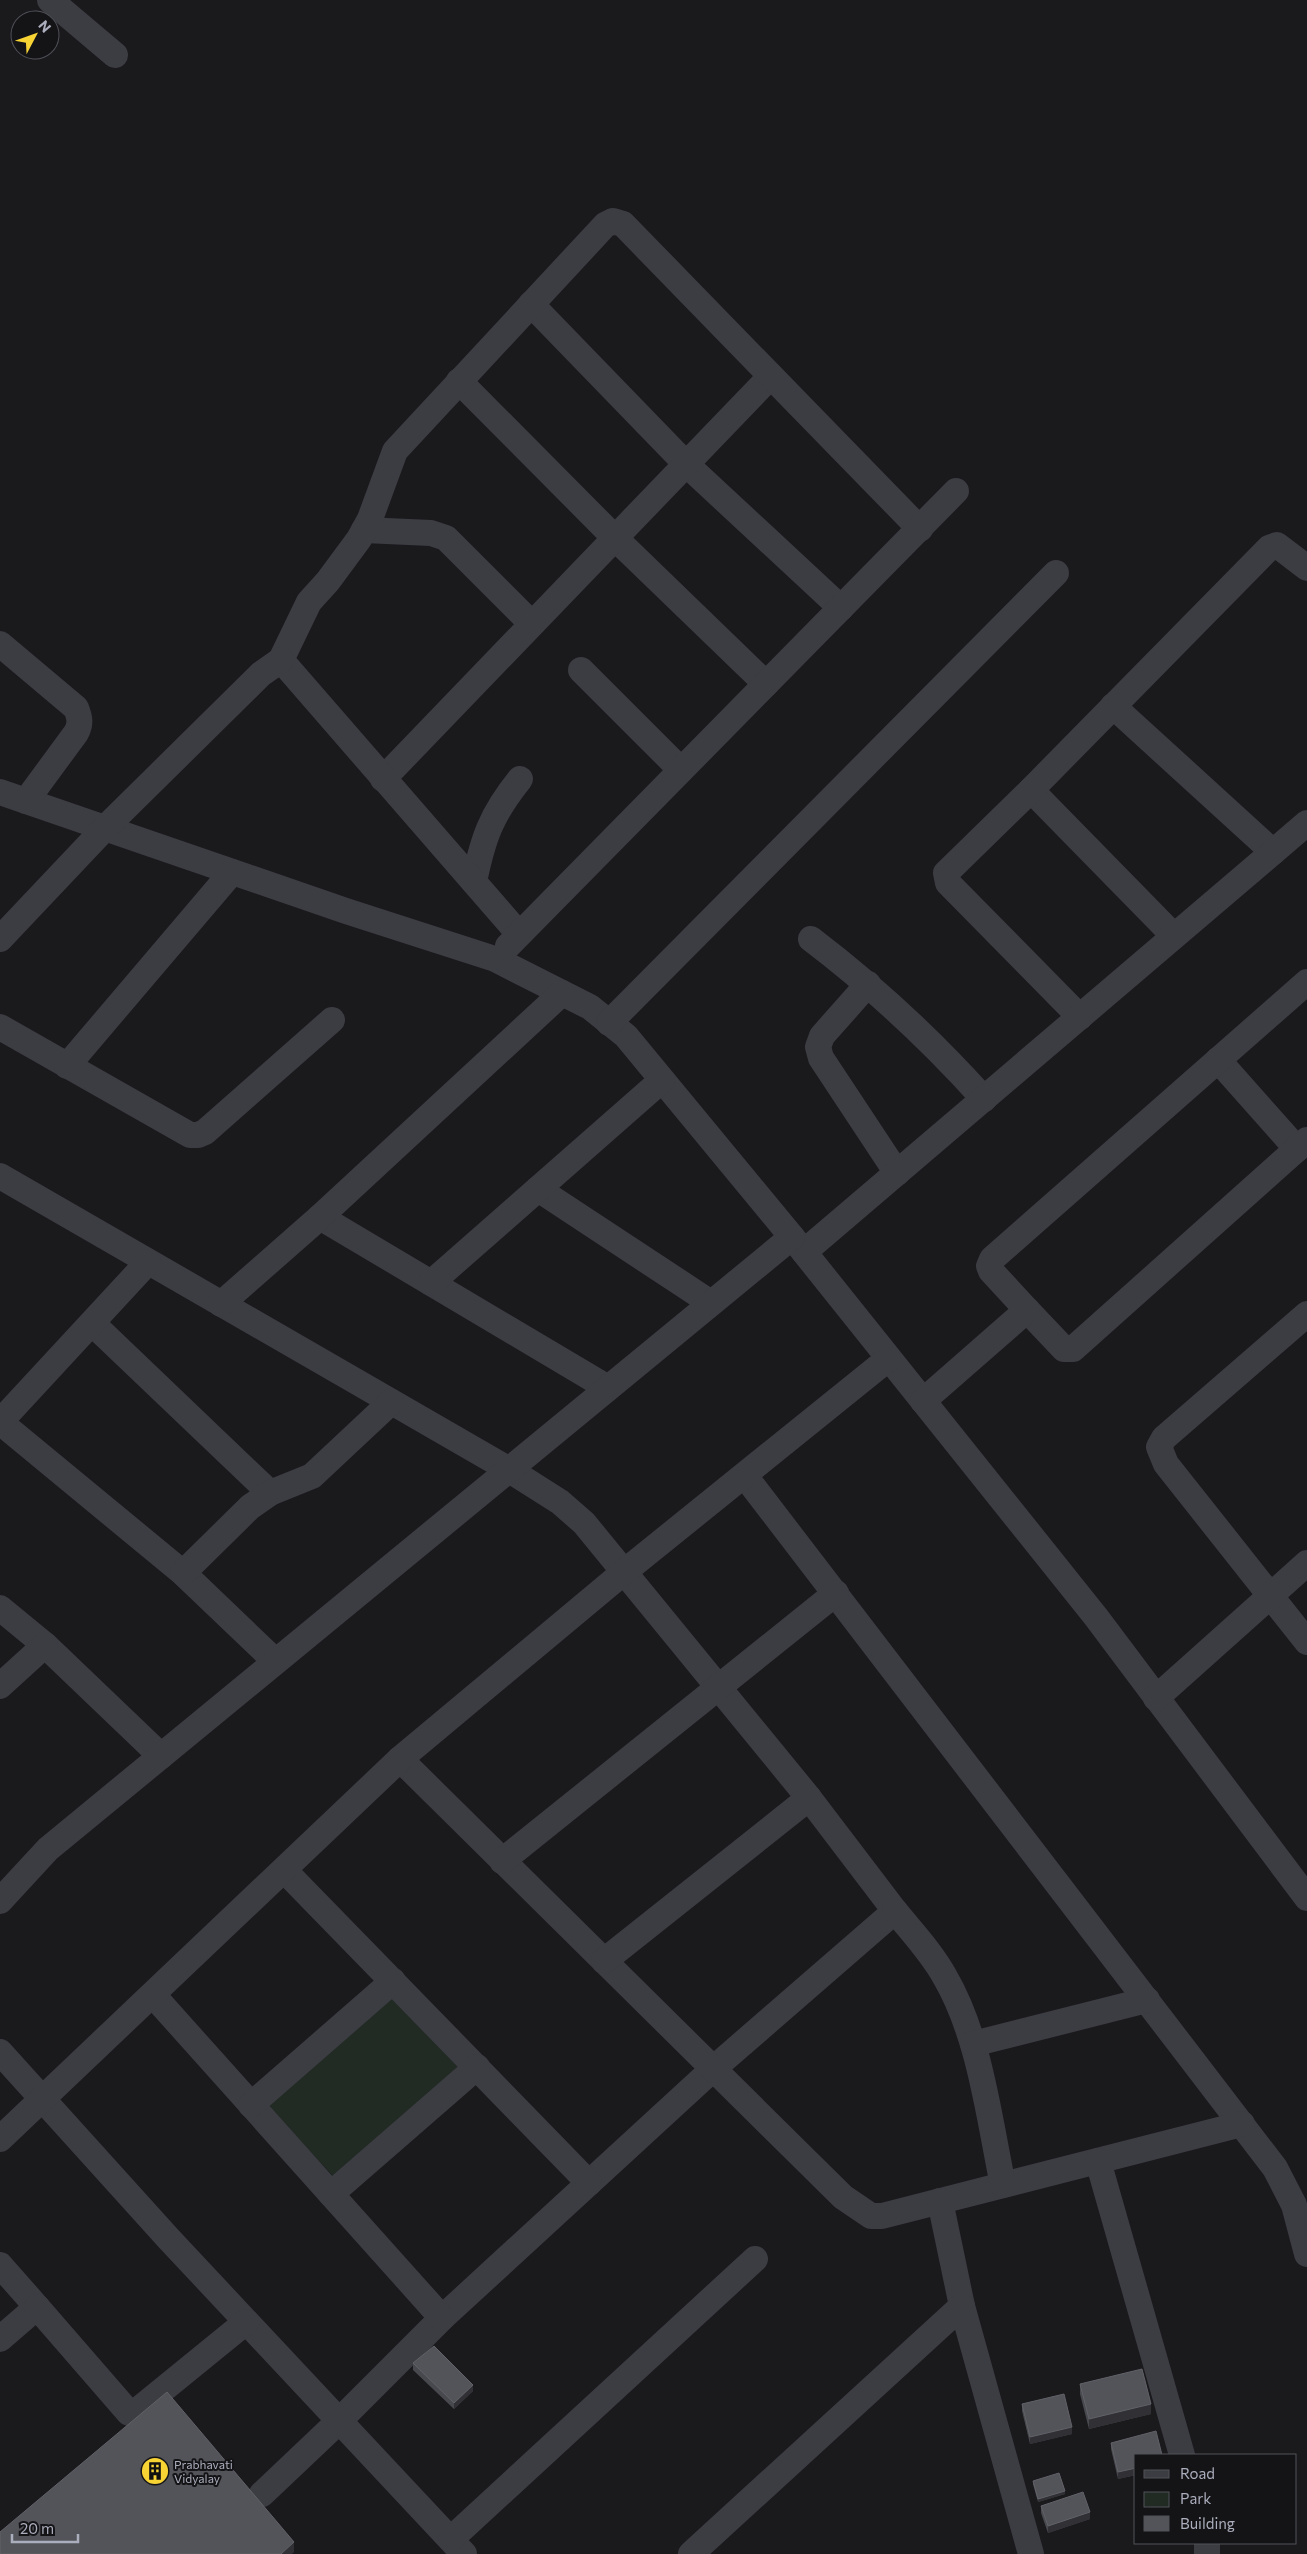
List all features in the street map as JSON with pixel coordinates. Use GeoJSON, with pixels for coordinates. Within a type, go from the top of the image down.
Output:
{"type":"FeatureCollection","features":[{"type":"Feature","properties":{"kind":"street"},"geometry":{"type":"LineString","coordinates":[[50,0],[115,54]]}},
{"type":"Feature","properties":{"kind":"street"},"geometry":{"type":"LineString","coordinates":[[0,939],[105,828],[261,674],[281,660],[309,602],[328,581],[364,530],[395,451],[605,225],[613,221],[623,224],[920,529]]}},
{"type":"Feature","properties":{"kind":"street"},"geometry":{"type":"LineString","coordinates":[[531,304],[686,464],[840,608]]}},
{"type":"Feature","properties":{"kind":"street"},"geometry":{"type":"LineString","coordinates":[[383,778],[771,376]]}},
{"type":"Feature","properties":{"kind":"street"},"geometry":{"type":"LineString","coordinates":[[459,381],[615,538],[766,684]]}},
{"type":"Feature","properties":{"kind":"street"},"geometry":{"type":"LineString","coordinates":[[495,959],[956,491]]}},
{"type":"Feature","properties":{"kind":"street"},"geometry":{"type":"LineString","coordinates":[[364,530],[431,533],[446,538],[532,624]]}},
{"type":"Feature","properties":{"kind":"street"},"geometry":{"type":"LineString","coordinates":[[1080,1017],[948,882],[946,873],[1031,790],[1269,548],[1276,545],[1286,550],[1307,568]]}},
{"type":"Feature","properties":{"kind":"street"},"geometry":{"type":"LineString","coordinates":[[609,1023],[1056,573]]}},
{"type":"Feature","properties":{"kind":"street"},"geometry":{"type":"LineString","coordinates":[[0,644],[76,708],[80,716],[80,726],[76,733],[26,801]]}},
{"type":"Feature","properties":{"kind":"street"},"geometry":{"type":"LineString","coordinates":[[281,660],[519,934]]}},
{"type":"Feature","properties":{"kind":"street"},"geometry":{"type":"LineString","coordinates":[[581,670],[681,770]]}},
{"type":"Feature","properties":{"kind":"street"},"geometry":{"type":"LineString","coordinates":[[1114,706],[1273,852]]}},
{"type":"Feature","properties":{"kind":"street"},"geometry":{"type":"LineString","coordinates":[[474,882],[482,842],[494,814],[520,780]]}},
{"type":"Feature","properties":{"kind":"street"},"geometry":{"type":"LineString","coordinates":[[1031,790],[1174,936]]}},
{"type":"Feature","properties":{"kind":"street"},"geometry":{"type":"LineString","coordinates":[[0,792],[232,872],[495,959],[590,1007],[626,1036],[798,1245],[1096,1617],[1307,1898]]}},
{"type":"Feature","properties":{"kind":"street"},"geometry":{"type":"LineString","coordinates":[[0,1900],[48,1849],[508,1469],[711,1303],[798,1245],[897,1173],[1307,823]]}},
{"type":"Feature","properties":{"kind":"street"},"geometry":{"type":"LineString","coordinates":[[67,1066],[232,872]]}},
{"type":"Feature","properties":{"kind":"street"},"geometry":{"type":"LineString","coordinates":[[811,938],[868,984],[922,1032],[984,1099]]}},
{"type":"Feature","properties":{"kind":"street"},"geometry":{"type":"LineString","coordinates":[[1218,1060],[1302,1144],[1073,1350],[1064,1349],[991,1271],[989,1266],[992,1259],[1218,1060],[1307,982]]}},
{"type":"Feature","properties":{"kind":"street"},"geometry":{"type":"LineString","coordinates":[[868,984],[822,1036],[818,1047],[820,1058],[897,1173]]}},
{"type":"Feature","properties":{"kind":"street"},"geometry":{"type":"LineString","coordinates":[[222,1304],[320,1218],[562,993]]}},
{"type":"Feature","properties":{"kind":"street"},"geometry":{"type":"LineString","coordinates":[[0,1027],[190,1135],[198,1135],[205,1132],[332,1020]]}},
{"type":"Feature","properties":{"kind":"street"},"geometry":{"type":"LineString","coordinates":[[431,1283],[662,1080]]}},
{"type":"Feature","properties":{"kind":"street"},"geometry":{"type":"LineString","coordinates":[[0,1176],[508,1469],[575,1514],[809,1798],[935,1960],[946,1978],[973,2044],[1003,2185]]}},
{"type":"Feature","properties":{"kind":"street"},"geometry":{"type":"LineString","coordinates":[[538,1189],[711,1303]]}},
{"type":"Feature","properties":{"kind":"street"},"geometry":{"type":"LineString","coordinates":[[320,1218],[608,1388]]}},
{"type":"Feature","properties":{"kind":"street"},"geometry":{"type":"LineString","coordinates":[[148,1262],[0,1422],[183,1573],[275,1661]]}},
{"type":"Feature","properties":{"kind":"street"},"geometry":{"type":"LineString","coordinates":[[923,1401],[1027,1310]]}},
{"type":"Feature","properties":{"kind":"street"},"geometry":{"type":"LineString","coordinates":[[1307,1314],[1164,1438],[1159,1447],[1166,1464],[1307,1642]]}},
{"type":"Feature","properties":{"kind":"street"},"geometry":{"type":"LineString","coordinates":[[92,1323],[270,1493]]}},
{"type":"Feature","properties":{"kind":"street"},"geometry":{"type":"LineString","coordinates":[[0,2139],[400,1759],[624,1572],[888,1359]]}},
{"type":"Feature","properties":{"kind":"street"},"geometry":{"type":"LineString","coordinates":[[183,1573],[250,1507],[270,1493],[312,1476],[391,1402]]}},
{"type":"Feature","properties":{"kind":"street"},"geometry":{"type":"LineString","coordinates":[[745,1476],[836,1592],[1242,2124],[1286,2186],[1294,2205],[1307,2254]]}},
{"type":"Feature","properties":{"kind":"street"},"geometry":{"type":"LineString","coordinates":[[1156,1698],[1307,1563]]}},
{"type":"Feature","properties":{"kind":"street"},"geometry":{"type":"LineString","coordinates":[[502,1861],[836,1592]]}},
{"type":"Feature","properties":{"kind":"street"},"geometry":{"type":"LineString","coordinates":[[0,1608],[45,1644],[161,1756]]}},
{"type":"Feature","properties":{"kind":"street"},"geometry":{"type":"LineString","coordinates":[[0,1686],[45,1644]]}},
{"type":"Feature","properties":{"kind":"street"},"geometry":{"type":"LineString","coordinates":[[400,1759],[843,2198],[871,2216],[882,2216],[1242,2124]]}},
{"type":"Feature","properties":{"kind":"street"},"geometry":{"type":"LineString","coordinates":[[604,1961],[809,1798]]}},
{"type":"Feature","properties":{"kind":"street"},"geometry":{"type":"LineString","coordinates":[[284,1870],[589,2183]]}},
{"type":"Feature","properties":{"kind":"street"},"geometry":{"type":"LineString","coordinates":[[262,2494],[338,2422],[442,2318],[712,2069],[895,1911]]}},
{"type":"Feature","properties":{"kind":"street"},"geometry":{"type":"LineString","coordinates":[[251,2105],[393,1981]]}},
{"type":"Feature","properties":{"kind":"street"},"geometry":{"type":"LineString","coordinates":[[153,1995],[442,2318]]}},
{"type":"Feature","properties":{"kind":"street"},"geometry":{"type":"LineString","coordinates":[[973,2044],[1147,2000]]}},
{"type":"Feature","properties":{"kind":"street"},"geometry":{"type":"LineString","coordinates":[[0,2052],[42,2101],[338,2422],[458,2547],[755,2259]]}},
{"type":"Feature","properties":{"kind":"street"},"geometry":{"type":"LineString","coordinates":[[331,2194],[477,2067]]}},
{"type":"Feature","properties":{"kind":"street"},"geometry":{"type":"LineString","coordinates":[[1098,2161],[1182,2454]]}},
{"type":"Feature","properties":{"kind":"street"},"geometry":{"type":"LineString","coordinates":[[940,2201],[962,2306],[1032,2554]]}},
{"type":"Feature","properties":{"kind":"street"},"geometry":{"type":"LineString","coordinates":[[0,2266],[128,2413],[133,2414],[246,2322]]}},
{"type":"Feature","properties":{"kind":"street"},"geometry":{"type":"LineString","coordinates":[[691,2554],[962,2306]]}},
{"type":"Feature","properties":{"kind":"street"},"geometry":{"type":"LineString","coordinates":[[0,2339],[37,2307]]}},
{"type":"Feature","properties":{"kind":"green space"},"geometry":{"type":"Polygon","coordinates":[[[391,1997],[458,2067],[335,2178],[266,2105],[391,1997]]]}},
{"type":"Feature","properties":{"kind":"building"},"geometry":{"type":"Polygon","coordinates":[[[434,2346],[473,2385],[454,2403],[413,2363],[434,2346]]]}},
{"type":"Feature","properties":{"kind":"building"},"geometry":{"type":"Polygon","coordinates":[[[1142,2369],[1151,2404],[1089,2419],[1080,2384],[1142,2369]]]}},
{"type":"Feature","properties":{"kind":"building","name":"Prabhavati Vidyalay"},"geometry":{"type":"Polygon","coordinates":[[[167,2392],[294,2542],[281,2554],[0,2554],[0,2532],[167,2392]]]}},
{"type":"Feature","properties":{"kind":"building"},"geometry":{"type":"Polygon","coordinates":[[[1064,2394],[1072,2427],[1030,2437],[1022,2404],[1064,2394]]]}},
{"type":"Feature","properties":{"kind":"building"},"geometry":{"type":"Polygon","coordinates":[[[1156,2431],[1162,2454],[1134,2454],[1134,2468],[1118,2472],[1111,2443],[1156,2431]]]}},
{"type":"Feature","properties":{"kind":"building"},"geometry":{"type":"Polygon","coordinates":[[[1059,2473],[1065,2491],[1038,2499],[1033,2481],[1059,2473]]]}},
{"type":"Feature","properties":{"kind":"building"},"geometry":{"type":"Polygon","coordinates":[[[1083,2492],[1090,2512],[1048,2526],[1041,2506],[1083,2492]]]}},
{"type":"Feature","properties":{"kind":"place","name":"Prabhavati Vidyalay"},"geometry":{"type":"Point","coordinates":[155,2471]}}]}
